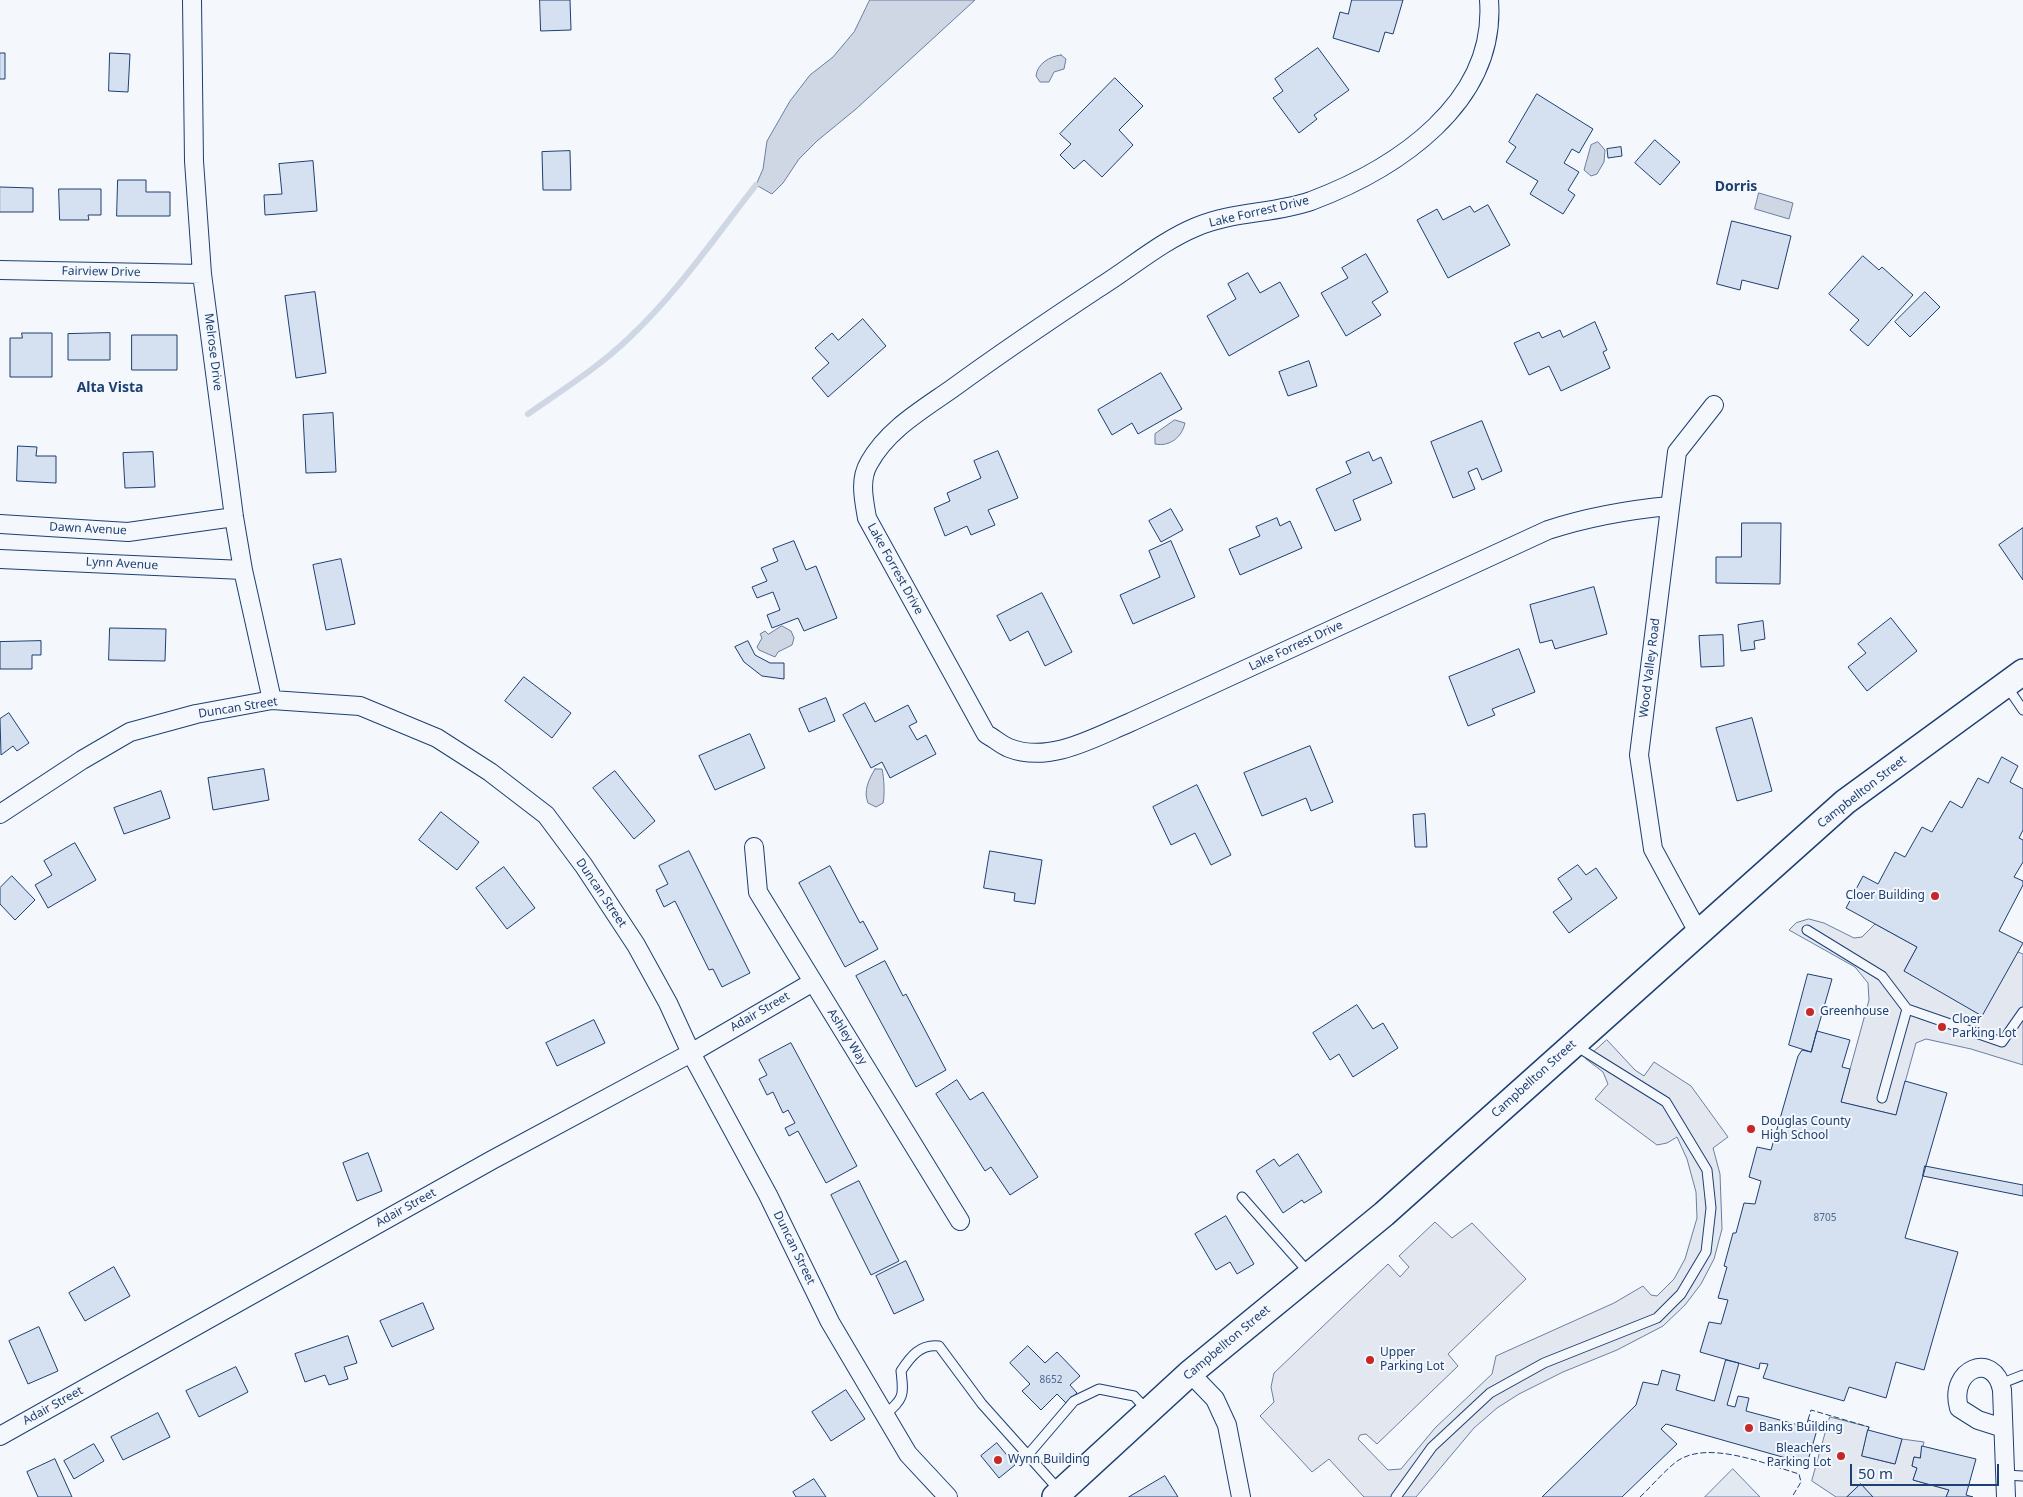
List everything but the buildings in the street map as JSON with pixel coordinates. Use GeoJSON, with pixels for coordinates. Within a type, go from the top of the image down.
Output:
{"type":"FeatureCollection","features":[{"type":"Feature","properties":{"kind":"main road","name":"Campbellton Street"},"geometry":{"type":"LineString","coordinates":[[1058,1494],[1190,1373],[1384,1214],[1845,802],[2014,679]]}},
{"type":"Feature","properties":{"kind":"street","name":"Melrose Drive"},"geometry":{"type":"LineString","coordinates":[[192,0],[194,160],[202,274],[234,517],[243,570],[272,700]]}},
{"type":"Feature","properties":{"kind":"street","name":"Lake Forrest Drive"},"geometry":{"type":"LineString","coordinates":[[1489,0],[1486,40],[1471,81],[1464,96],[1428,136],[1401,155],[1356,180],[1310,201],[1262,213],[1222,218],[1196,227],[1159,247],[1012,345],[891,432],[868,464],[862,488],[867,518],[986,734],[1010,748],[1044,754],[1081,743],[1131,722],[1548,530],[1583,519],[1636,509],[1669,506]]}},
{"type":"Feature","properties":{"kind":"street","name":"Fairview Drive"},"geometry":{"type":"LineString","coordinates":[[0,270],[202,274]]}},
{"type":"Feature","properties":{"kind":"street","name":"Wood Valley Road"},"geometry":{"type":"LineString","coordinates":[[1698,932],[1653,850],[1639,754],[1677,452],[1714,405]]}},
{"type":"Feature","properties":{"kind":"street","name":"Dawn Avenue"},"geometry":{"type":"LineString","coordinates":[[0,524],[128,532],[234,517]]}},
{"type":"Feature","properties":{"kind":"street","name":"Lynn Avenue"},"geometry":{"type":"LineString","coordinates":[[0,559],[243,570]]}},
{"type":"Feature","properties":{"kind":"street","name":"Duncan Street"},"geometry":{"type":"LineString","coordinates":[[0,814],[82,760],[130,732],[196,714],[272,700],[360,706],[437,738],[490,772],[546,815],[584,866],[636,945],[668,1003],[691,1053],[768,1195],[830,1322],[908,1454],[948,1497]]}},
{"type":"Feature","properties":{"kind":"street","name":"Ashley Way"},"geometry":{"type":"LineString","coordinates":[[754,847],[758,892],[960,1221]]}},
{"type":"Feature","properties":{"kind":"street","name":"Adair Street"},"geometry":{"type":"LineString","coordinates":[[0,1436],[492,1160],[691,1053],[813,982]]}},
{"type":"Feature","properties":{"kind":"street"},"geometry":{"type":"LineString","coordinates":[[2002,1428],[1966,1414],[1959,1408],[1956,1389],[1962,1377],[1972,1370],[1983,1368],[1992,1370],[1999,1378],[2000,1384],[2006,1497]]}},
{"type":"Feature","properties":{"kind":"street"},"geometry":{"type":"LineString","coordinates":[[1190,1373],[1215,1399],[1227,1425],[1241,1497]]}},
{"type":"Feature","properties":{"kind":"lane"},"geometry":{"type":"LineString","coordinates":[[2014,679],[2023,710]]}},
{"type":"Feature","properties":{"kind":"lane"},"geometry":{"type":"LineString","coordinates":[[1807,930],[1882,976],[1907,1009],[2002,1042],[2023,1012]]}},
{"type":"Feature","properties":{"kind":"lane"},"geometry":{"type":"LineString","coordinates":[[1882,1098],[1907,1009]]}},
{"type":"Feature","properties":{"kind":"lane"},"geometry":{"type":"LineString","coordinates":[[1396,1497],[1432,1447],[1490,1393],[1544,1363],[1657,1318],[1681,1294],[1706,1252],[1711,1208],[1707,1170],[1666,1102],[1573,1044]]}},
{"type":"Feature","properties":{"kind":"lane"},"geometry":{"type":"LineString","coordinates":[[1242,1197],[1310,1274]]}},
{"type":"Feature","properties":{"kind":"lane"},"geometry":{"type":"LineString","coordinates":[[885,1415],[901,1401],[904,1390],[901,1371],[914,1353],[929,1345],[939,1346],[982,1404],[1058,1494]]}},
{"type":"Feature","properties":{"kind":"lane"},"geometry":{"type":"LineString","coordinates":[[2000,1384],[2023,1375]]}},
{"type":"Feature","properties":{"kind":"lane"},"geometry":{"type":"LineString","coordinates":[[1027,1456],[1074,1401],[1098,1389],[1134,1396],[1148,1411]]}},
{"type":"Feature","properties":{"kind":"lane"},"geometry":{"type":"LineString","coordinates":[[2005,1476],[2023,1476]]}},
{"type":"Feature","properties":{"kind":"shaded area"},"geometry":{"type":"Polygon","coordinates":[[[870,0],[975,0],[856,109],[817,141],[799,159],[783,183],[772,194],[756,185],[763,169],[767,141],[790,101],[810,75],[833,57],[854,32],[870,0]]]}},
{"type":"Feature","properties":{"kind":"shaded area"},"geometry":{"type":"Polygon","coordinates":[[[1061,55],[1066,59],[1064,69],[1054,72],[1049,82],[1040,82],[1036,76],[1041,64],[1061,55]]]}},
{"type":"Feature","properties":{"kind":"shaded area"},"geometry":{"type":"Polygon","coordinates":[[[1598,142],[1605,150],[1604,162],[1597,174],[1591,176],[1584,170],[1591,145],[1598,142]]]}},
{"type":"Feature","properties":{"kind":"shaded area"},"geometry":{"type":"Polygon","coordinates":[[[1759,193],[1793,203],[1789,219],[1755,209],[1759,193]]]}},
{"type":"Feature","properties":{"kind":"shaded area"},"geometry":{"type":"Polygon","coordinates":[[[1175,420],[1185,423],[1178,437],[1166,444],[1155,444],[1155,434],[1175,420]]]}},
{"type":"Feature","properties":{"kind":"shaded area"},"geometry":{"type":"Polygon","coordinates":[[[782,626],[791,631],[794,638],[792,645],[778,652],[775,657],[759,650],[757,647],[762,638],[760,634],[765,631],[768,634],[782,626]]]}},
{"type":"Feature","properties":{"kind":"shaded area"},"geometry":{"type":"Polygon","coordinates":[[[875,769],[882,769],[884,786],[883,803],[876,807],[868,803],[866,794],[869,781],[875,769]]]}},
{"type":"Feature","properties":{"kind":"shaded area","name":"Cloer Parking Lot"},"geometry":{"type":"Polygon","coordinates":[[[1809,919],[1824,923],[1854,938],[1862,937],[1875,924],[1917,947],[1904,971],[2018,952],[2023,954],[2023,1065],[1971,1049],[1926,1039],[1916,1043],[1896,1115],[1841,1102],[1869,1000],[1868,983],[1855,967],[1789,930],[1796,923],[1809,919]]]}},
{"type":"Feature","properties":{"kind":"shaded area"},"geometry":{"type":"Polygon","coordinates":[[[1607,1040],[1635,1070],[1644,1076],[1654,1062],[1691,1086],[1728,1137],[1713,1148],[1720,1174],[1722,1229],[1714,1259],[1701,1284],[1685,1305],[1663,1326],[1617,1350],[1563,1372],[1519,1394],[1497,1408],[1474,1428],[1416,1497],[1364,1497],[1329,1459],[1312,1472],[1260,1416],[1274,1402],[1271,1387],[1274,1373],[1388,1264],[1400,1277],[1409,1267],[1399,1256],[1435,1222],[1452,1238],[1472,1223],[1526,1279],[1448,1354],[1458,1366],[1377,1444],[1366,1434],[1360,1435],[1358,1439],[1388,1470],[1401,1469],[1435,1428],[1492,1374],[1496,1356],[1614,1303],[1643,1286],[1651,1295],[1657,1296],[1674,1279],[1685,1259],[1697,1218],[1696,1192],[1687,1159],[1677,1137],[1667,1143],[1657,1145],[1595,1099],[1608,1084],[1603,1072],[1586,1059],[1607,1040]]]}},
{"type":"Feature","properties":{"kind":"shaded area","name":"Bleachers Parking Lot"},"geometry":{"type":"Polygon","coordinates":[[[1830,1417],[1869,1427],[1862,1456],[1895,1464],[1902,1439],[1924,1442],[1920,1458],[1914,1457],[1912,1466],[1917,1468],[1913,1480],[1949,1490],[1946,1497],[1873,1497],[1860,1484],[1847,1497],[1836,1497],[1812,1481],[1830,1417]]]}},
{"type":"Feature","properties":{"kind":"shaded area"},"geometry":{"type":"Polygon","coordinates":[[[1733,1469],[1760,1497],[1705,1497],[1733,1469]]]}},
{"type":"Feature","properties":{"kind":"waterway"},"geometry":{"type":"LineString","coordinates":[[528,414],[605,359],[647,321],[695,264],[756,185]]}},
{"type":"Feature","properties":{"kind":"fence"},"geometry":{"type":"LineString","coordinates":[[1808,1420],[1811,1410],[1869,1427],[1868,1430]]}},
{"type":"Feature","properties":{"kind":"fence"},"geometry":{"type":"LineString","coordinates":[[1640,1497],[1676,1462],[1689,1456],[1703,1453],[1736,1456],[1799,1474],[1801,1482],[1792,1497]]}},
{"type":"Feature","properties":{"kind":"place","name":"Cloer Building"},"geometry":{"type":"Point","coordinates":[1935,896]}},
{"type":"Feature","properties":{"kind":"place","name":"Greenhouse"},"geometry":{"type":"Point","coordinates":[1810,1012]}},
{"type":"Feature","properties":{"kind":"place","name":"Cloer Parking Lot"},"geometry":{"type":"Point","coordinates":[1942,1027]}},
{"type":"Feature","properties":{"kind":"place","name":"Douglas County High School"},"geometry":{"type":"Point","coordinates":[1751,1129]}},
{"type":"Feature","properties":{"kind":"place","name":"Upper Parking Lot"},"geometry":{"type":"Point","coordinates":[1370,1360]}},
{"type":"Feature","properties":{"kind":"place","name":"Banks Building"},"geometry":{"type":"Point","coordinates":[1749,1428]}},
{"type":"Feature","properties":{"kind":"place","name":"Bleachers Parking Lot"},"geometry":{"type":"Point","coordinates":[1841,1456]}},
{"type":"Feature","properties":{"kind":"place","name":"Wynn Building"},"geometry":{"type":"Point","coordinates":[998,1460]}},
{"type":"Feature","properties":{"kind":"district","name":"Dorris"},"geometry":{"type":"Point","coordinates":[1736,187]}},
{"type":"Feature","properties":{"kind":"district","name":"Alta Vista"},"geometry":{"type":"Point","coordinates":[110,388]}}]}
